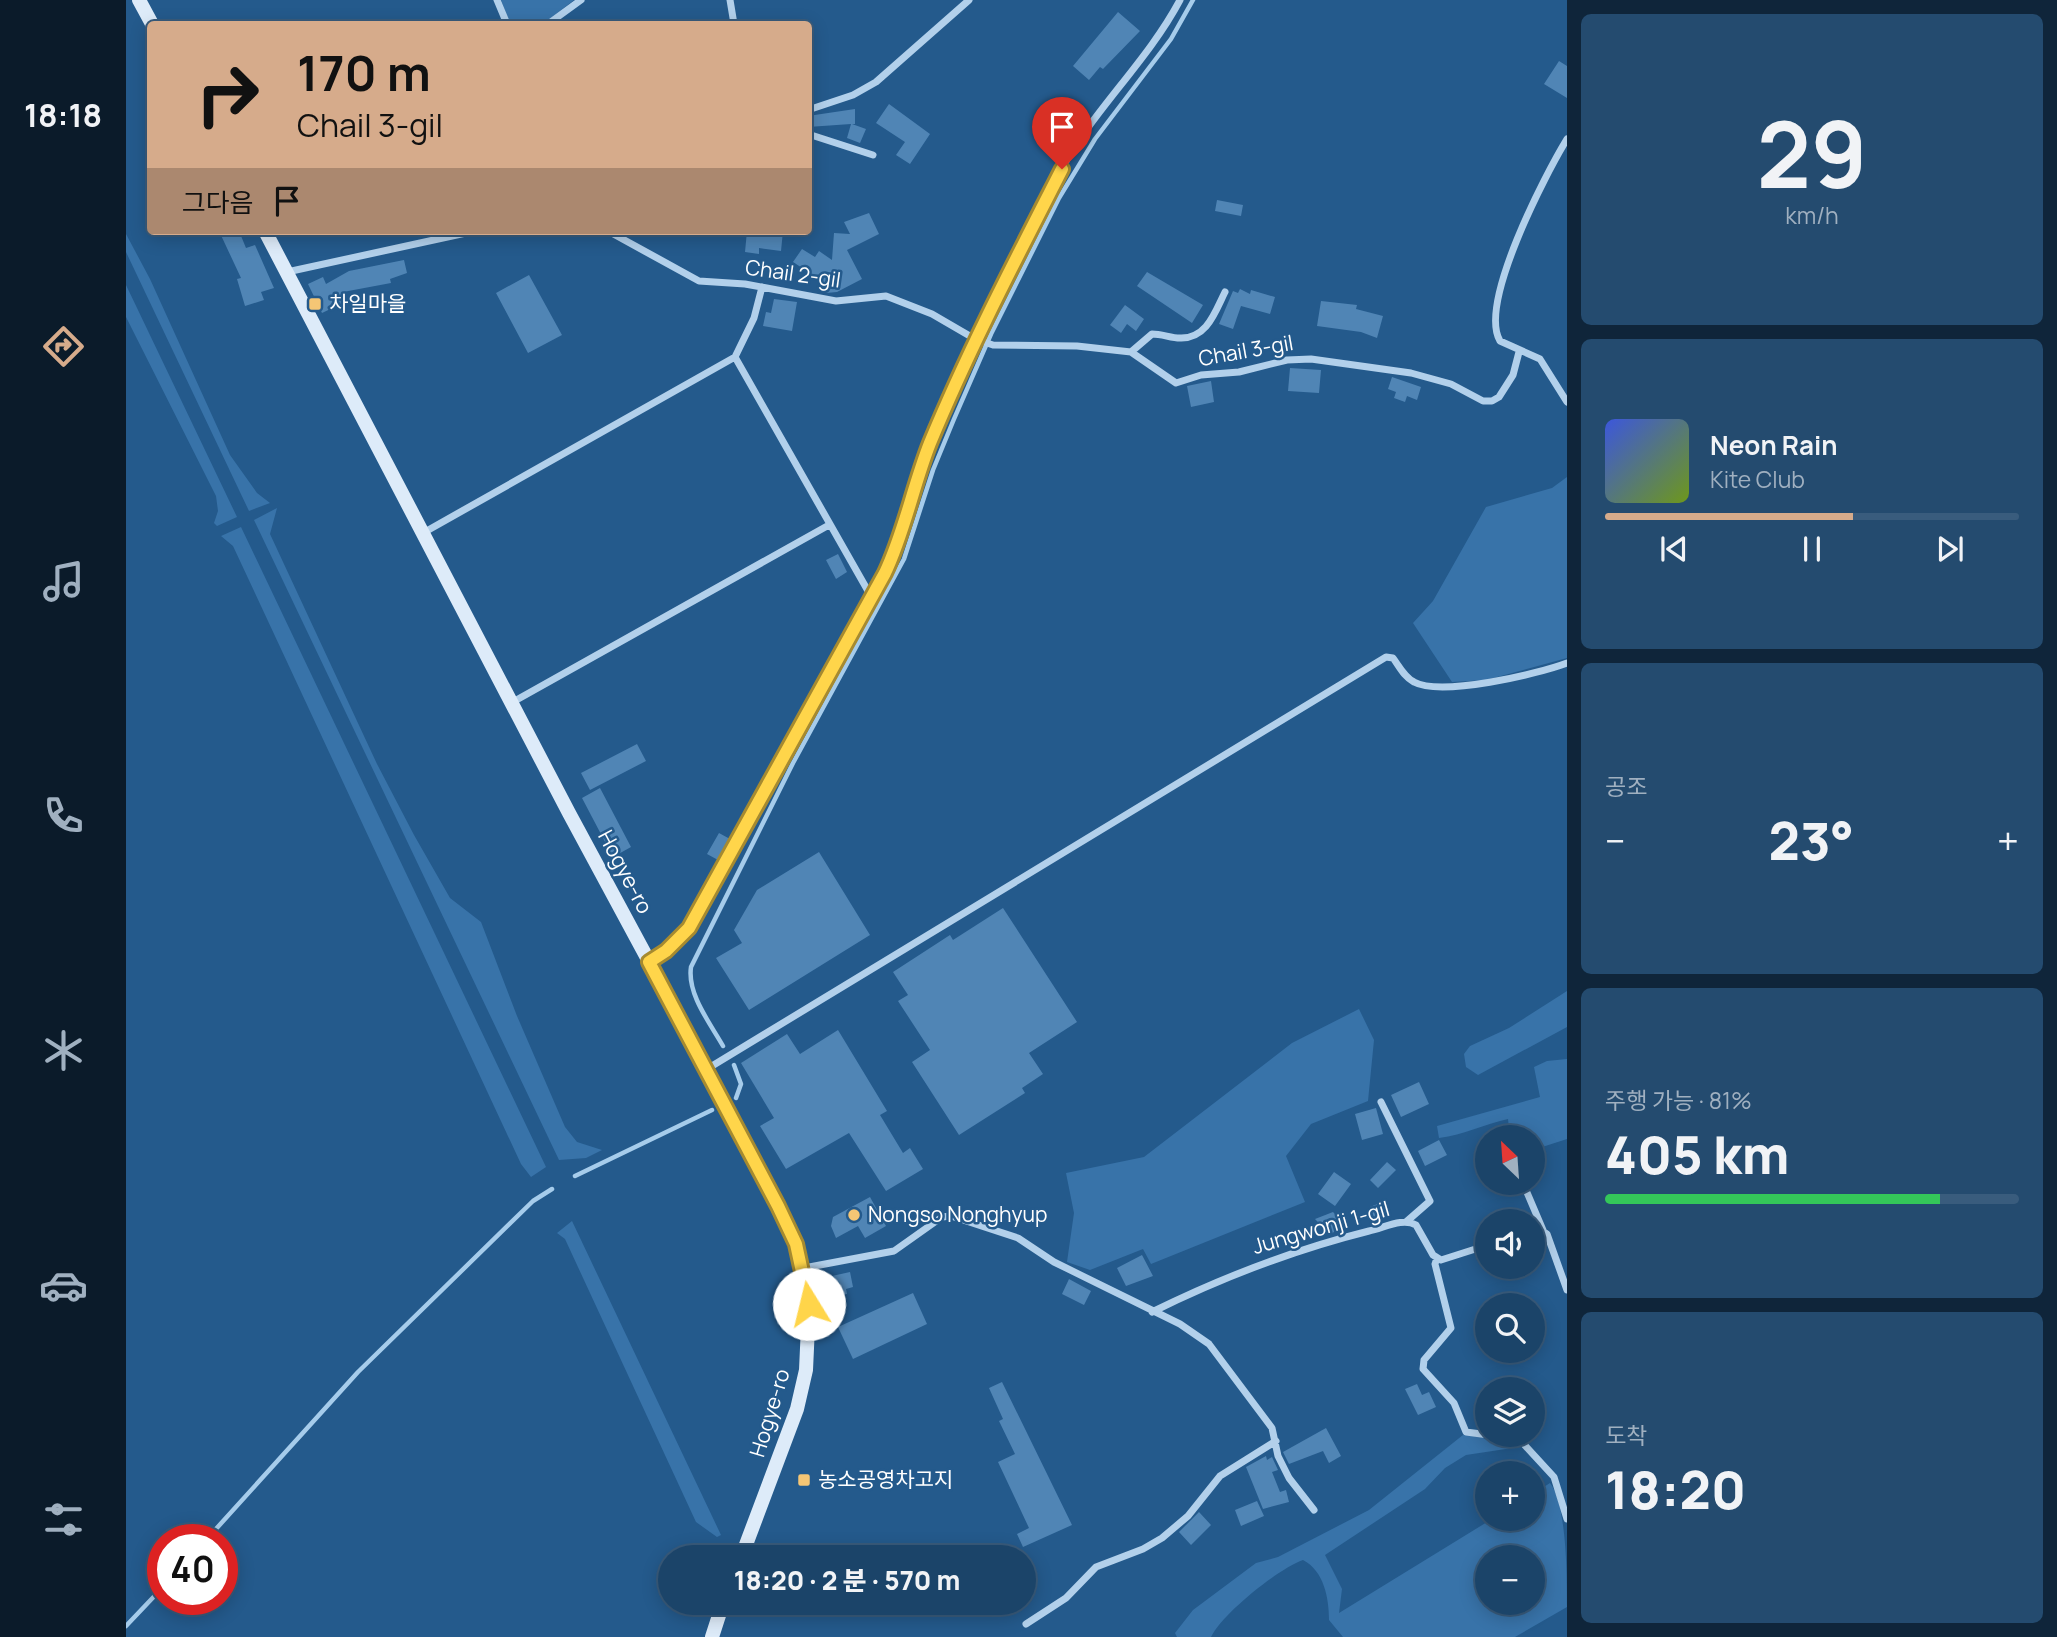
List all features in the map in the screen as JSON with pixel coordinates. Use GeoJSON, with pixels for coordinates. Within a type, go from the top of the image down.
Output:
{"type":"FeatureCollection","features":[{"type":"Feature","properties":{"kind":"street"},"geometry":{"type":"LineString","coordinates":[[139,0],[150,21]]}},
{"type":"Feature","properties":{"kind":"street"},"geometry":{"type":"LineString","coordinates":[[497,0],[506,21]]}},
{"type":"Feature","properties":{"kind":"street"},"geometry":{"type":"LineString","coordinates":[[552,21],[581,0]]}},
{"type":"Feature","properties":{"kind":"street"},"geometry":{"type":"LineString","coordinates":[[730,0],[734,21]]}},
{"type":"Feature","properties":{"kind":"street"},"geometry":{"type":"LineString","coordinates":[[812,109],[853,95],[876,82],[969,0]]}},
{"type":"Feature","properties":{"kind":"street"},"geometry":{"type":"LineString","coordinates":[[649,962],[666,951],[689,928],[872,598],[895,552],[921,466],[975,339],[1062,169],[1159,36],[1180,0]]}},
{"type":"Feature","properties":{"kind":"street"},"geometry":{"type":"LineString","coordinates":[[812,135],[873,155]]}},
{"type":"Feature","properties":{"kind":"street"},"geometry":{"type":"LineString","coordinates":[[1567,139],[1544,180],[1512,252],[1496,304],[1497,337],[1504,345],[1540,359],[1567,402]]}},
{"type":"Feature","properties":{"kind":"street","name":"Hogye-ro"},"geometry":{"type":"LineString","coordinates":[[267,235],[511,703],[707,1069],[778,1206],[803,1268],[809,1304],[806,1370],[789,1433],[746,1545]]}},
{"type":"Feature","properties":{"kind":"street"},"geometry":{"type":"LineString","coordinates":[[287,272],[457,235]]}},
{"type":"Feature","properties":{"kind":"street","name":"Chail 2-gil"},"geometry":{"type":"LineString","coordinates":[[615,235],[699,281],[762,288],[836,301],[886,296],[932,314],[975,339],[993,345],[1131,352]]}},
{"type":"Feature","properties":{"kind":"street"},"geometry":{"type":"LineString","coordinates":[[423,533],[734,357],[754,318],[762,288]]}},
{"type":"Feature","properties":{"kind":"street"},"geometry":{"type":"LineString","coordinates":[[1131,352],[1152,334],[1179,338],[1197,335],[1210,323],[1225,292]]}},
{"type":"Feature","properties":{"kind":"street","name":"Chail 3-gil"},"geometry":{"type":"LineString","coordinates":[[1131,352],[1176,383],[1201,375],[1239,372],[1287,360],[1311,359],[1411,373],[1451,384],[1488,402],[1499,397],[1507,385],[1519,352]]}},
{"type":"Feature","properties":{"kind":"street"},"geometry":{"type":"LineString","coordinates":[[734,357],[747,375],[872,598]]}},
{"type":"Feature","properties":{"kind":"street"},"geometry":{"type":"LineString","coordinates":[[511,703],[829,525]]}},
{"type":"Feature","properties":{"kind":"street"},"geometry":{"type":"LineString","coordinates":[[707,1069],[1386,657],[1393,657],[1411,681],[1430,686],[1456,687],[1567,663]]}},
{"type":"Feature","properties":{"kind":"street"},"geometry":{"type":"LineString","coordinates":[[1381,1102],[1429,1198],[1429,1205],[1406,1222]]}},
{"type":"Feature","properties":{"kind":"street"},"geometry":{"type":"LineString","coordinates":[[803,1268],[879,1256],[903,1246],[934,1221],[951,1216],[1018,1238],[1054,1262],[1180,1324],[1209,1344],[1272,1427],[1279,1455],[1289,1478],[1314,1510]]}},
{"type":"Feature","properties":{"kind":"street","name":"Jungwonji 1-gil"},"geometry":{"type":"LineString","coordinates":[[1152,1312],[1254,1265],[1310,1246],[1406,1222],[1416,1225],[1437,1258]]}},
{"type":"Feature","properties":{"kind":"street"},"geometry":{"type":"LineString","coordinates":[[1545,1235],[1567,1290]]}},
{"type":"Feature","properties":{"kind":"street"},"geometry":{"type":"LineString","coordinates":[[1475,1250],[1446,1260],[1437,1258],[1435,1264],[1451,1328],[1424,1360],[1423,1369],[1454,1403],[1466,1432],[1522,1442],[1554,1477],[1567,1519]]}},
{"type":"Feature","properties":{"kind":"street"},"geometry":{"type":"LineString","coordinates":[[1026,1624],[1066,1598],[1096,1567],[1162,1538],[1188,1516],[1220,1476],[1276,1441]]}},
{"type":"Feature","properties":{"kind":"street"},"geometry":{"type":"LineString","coordinates":[[712,1637],[719,1615]]}},
{"type":"Feature","properties":{"kind":"shaded area"},"geometry":{"type":"Polygon","coordinates":[[[501,0],[574,0],[547,21],[509,21],[501,0]]]}},
{"type":"Feature","properties":{"kind":"shaded area"},"geometry":{"type":"Polygon","coordinates":[[[126,234],[150,279],[230,455],[257,493],[270,503],[249,511],[126,252],[126,234]]]}},
{"type":"Feature","properties":{"kind":"shaded area"},"geometry":{"type":"Polygon","coordinates":[[[126,285],[237,517],[217,526],[214,523],[218,511],[216,496],[126,317],[126,285]]]}},
{"type":"Feature","properties":{"kind":"shaded area"},"geometry":{"type":"Polygon","coordinates":[[[1567,477],[1567,658],[1486,680],[1452,682],[1413,623],[1433,601],[1486,507],[1552,488],[1567,477]]]}},
{"type":"Feature","properties":{"kind":"shaded area"},"geometry":{"type":"Polygon","coordinates":[[[277,508],[270,534],[377,764],[450,898],[481,922],[517,1016],[565,1127],[577,1142],[602,1150],[586,1158],[559,1160],[254,520],[277,508]]]}},
{"type":"Feature","properties":{"kind":"shaded area"},"geometry":{"type":"Polygon","coordinates":[[[241,527],[546,1167],[531,1177],[521,1164],[233,546],[221,536],[241,527]]]}},
{"type":"Feature","properties":{"kind":"shaded area"},"geometry":{"type":"Polygon","coordinates":[[[1567,991],[1567,1027],[1478,1075],[1466,1067],[1464,1054],[1470,1046],[1509,1028],[1567,991]]]}},
{"type":"Feature","properties":{"kind":"shaded area"},"geometry":{"type":"Polygon","coordinates":[[[1359,1009],[1374,1040],[1368,1101],[1311,1124],[1286,1156],[1305,1202],[1151,1264],[1143,1249],[1090,1270],[1067,1262],[1074,1213],[1066,1173],[1144,1157],[1292,1043],[1359,1009]]]}},
{"type":"Feature","properties":{"kind":"shaded area"},"geometry":{"type":"Polygon","coordinates":[[[1567,1059],[1567,1139],[1545,1146],[1545,1125],[1509,1125],[1508,1119],[1488,1125],[1475,1125],[1475,1129],[1439,1138],[1437,1126],[1540,1097],[1534,1067],[1547,1061],[1567,1059]]]}},
{"type":"Feature","properties":{"kind":"shaded area"},"geometry":{"type":"Polygon","coordinates":[[[572,1221],[721,1535],[717,1537],[696,1522],[565,1239],[557,1233],[572,1221]]]}},
{"type":"Feature","properties":{"kind":"shaded area"},"geometry":{"type":"Polygon","coordinates":[[[1463,1435],[1475,1436],[1475,1447],[1519,1447],[1466,1455],[1445,1468],[1425,1489],[1325,1555],[1342,1589],[1339,1613],[1475,1529],[1545,1531],[1545,1486],[1550,1483],[1556,1493],[1563,1524],[1567,1607],[1515,1637],[1343,1637],[1329,1620],[1328,1603],[1320,1578],[1303,1560],[1280,1572],[1252,1593],[1227,1616],[1211,1637],[1177,1637],[1175,1633],[1193,1610],[1256,1563],[1278,1557],[1369,1510],[1463,1435]]]}},
{"type":"Feature","properties":{"kind":"building"},"geometry":{"type":"Polygon","coordinates":[[[1118,12],[1140,31],[1089,80],[1073,66],[1118,12]]]}},
{"type":"Feature","properties":{"kind":"building"},"geometry":{"type":"Polygon","coordinates":[[[1559,61],[1567,66],[1567,98],[1544,84],[1559,61]]]}},
{"type":"Feature","properties":{"kind":"building"},"geometry":{"type":"Polygon","coordinates":[[[889,104],[930,134],[910,164],[896,155],[905,142],[876,123],[889,104]]]}},
{"type":"Feature","properties":{"kind":"building"},"geometry":{"type":"Polygon","coordinates":[[[855,109],[855,124],[852,124],[866,129],[860,143],[847,138],[851,124],[812,127],[812,115],[855,109]]]}},
{"type":"Feature","properties":{"kind":"building"},"geometry":{"type":"Polygon","coordinates":[[[1217,200],[1243,205],[1241,216],[1215,211],[1217,200]]]}},
{"type":"Feature","properties":{"kind":"building"},"geometry":{"type":"Polygon","coordinates":[[[869,213],[879,234],[847,250],[862,279],[837,292],[826,293],[819,279],[793,262],[802,249],[815,257],[819,251],[832,260],[834,233],[850,234],[844,222],[869,213]]]}},
{"type":"Feature","properties":{"kind":"building"},"geometry":{"type":"Polygon","coordinates":[[[221,235],[241,235],[246,248],[255,245],[274,288],[261,292],[264,300],[245,306],[237,279],[241,278],[221,235]]]}},
{"type":"Feature","properties":{"kind":"building"},"geometry":{"type":"Polygon","coordinates":[[[747,235],[783,235],[781,251],[759,248],[759,254],[745,252],[747,235]]]}},
{"type":"Feature","properties":{"kind":"building"},"geometry":{"type":"Polygon","coordinates":[[[404,260],[407,273],[390,279],[391,283],[343,292],[347,301],[322,313],[308,284],[323,277],[326,284],[349,271],[404,260]]]}},
{"type":"Feature","properties":{"kind":"building"},"geometry":{"type":"Polygon","coordinates":[[[1147,272],[1203,305],[1192,323],[1137,286],[1147,272]]]}},
{"type":"Feature","properties":{"kind":"building"},"geometry":{"type":"Polygon","coordinates":[[[529,275],[562,335],[528,353],[496,293],[529,275]]]}},
{"type":"Feature","properties":{"kind":"building"},"geometry":{"type":"Polygon","coordinates":[[[1240,289],[1250,294],[1251,290],[1275,297],[1270,314],[1241,306],[1233,329],[1219,324],[1233,291],[1238,293],[1240,289]]]}},
{"type":"Feature","properties":{"kind":"building"},"geometry":{"type":"Polygon","coordinates":[[[774,299],[797,302],[792,331],[763,326],[766,312],[771,313],[774,299]]]}},
{"type":"Feature","properties":{"kind":"building"},"geometry":{"type":"Polygon","coordinates":[[[1321,301],[1357,305],[1356,309],[1383,316],[1377,338],[1361,332],[1317,326],[1321,301]]]}},
{"type":"Feature","properties":{"kind":"building"},"geometry":{"type":"Polygon","coordinates":[[[1125,305],[1144,319],[1136,331],[1127,324],[1121,333],[1110,325],[1125,305]]]}},
{"type":"Feature","properties":{"kind":"building"},"geometry":{"type":"Polygon","coordinates":[[[1290,368],[1321,370],[1319,393],[1288,391],[1290,368]]]}},
{"type":"Feature","properties":{"kind":"building"},"geometry":{"type":"Polygon","coordinates":[[[1392,377],[1421,387],[1417,400],[1407,396],[1405,402],[1394,398],[1396,392],[1388,389],[1392,377]]]}},
{"type":"Feature","properties":{"kind":"building"},"geometry":{"type":"Polygon","coordinates":[[[1211,381],[1214,402],[1191,407],[1187,386],[1211,381]]]}},
{"type":"Feature","properties":{"kind":"building"},"geometry":{"type":"Polygon","coordinates":[[[838,554],[847,572],[836,579],[826,560],[838,554]]]}},
{"type":"Feature","properties":{"kind":"building"},"geometry":{"type":"Polygon","coordinates":[[[637,744],[646,761],[590,790],[581,773],[637,744]]]}},
{"type":"Feature","properties":{"kind":"building"},"geometry":{"type":"Polygon","coordinates":[[[600,788],[631,847],[613,857],[582,798],[600,788]]]}},
{"type":"Feature","properties":{"kind":"building"},"geometry":{"type":"Polygon","coordinates":[[[719,833],[730,839],[718,860],[707,854],[719,833]]]}},
{"type":"Feature","properties":{"kind":"building"},"geometry":{"type":"Polygon","coordinates":[[[819,852],[870,935],[749,1010],[716,958],[742,943],[734,930],[757,890],[819,852]]]}},
{"type":"Feature","properties":{"kind":"building"},"geometry":{"type":"Polygon","coordinates":[[[1003,908],[1077,1022],[1029,1053],[1043,1074],[1022,1088],[1025,1093],[959,1135],[912,1062],[930,1050],[898,1001],[908,995],[893,972],[950,935],[953,940],[1003,908]]]}},
{"type":"Feature","properties":{"kind":"building"},"geometry":{"type":"Polygon","coordinates":[[[838,1030],[887,1111],[880,1115],[903,1153],[910,1148],[923,1169],[886,1191],[849,1133],[786,1169],[760,1126],[774,1118],[741,1063],[787,1034],[800,1054],[838,1030]]]}},
{"type":"Feature","properties":{"kind":"building"},"geometry":{"type":"Polygon","coordinates":[[[1419,1082],[1429,1104],[1401,1117],[1391,1095],[1419,1082]]]}},
{"type":"Feature","properties":{"kind":"building"},"geometry":{"type":"Polygon","coordinates":[[[1376,1108],[1383,1134],[1362,1140],[1355,1114],[1376,1108]]]}},
{"type":"Feature","properties":{"kind":"building"},"geometry":{"type":"Polygon","coordinates":[[[1439,1140],[1447,1155],[1425,1166],[1418,1151],[1439,1140]]]}},
{"type":"Feature","properties":{"kind":"building"},"geometry":{"type":"Polygon","coordinates":[[[1387,1162],[1396,1170],[1378,1188],[1370,1180],[1387,1162]]]}},
{"type":"Feature","properties":{"kind":"building"},"geometry":{"type":"Polygon","coordinates":[[[1334,1172],[1351,1184],[1335,1206],[1318,1194],[1334,1172]]]}},
{"type":"Feature","properties":{"kind":"building"},"geometry":{"type":"Polygon","coordinates":[[[870,1197],[886,1226],[865,1238],[858,1226],[836,1238],[831,1226],[833,1217],[870,1197]]]}},
{"type":"Feature","properties":{"kind":"building"},"geometry":{"type":"Polygon","coordinates":[[[1385,1201],[1391,1216],[1376,1222],[1370,1207],[1385,1201]]]}},
{"type":"Feature","properties":{"kind":"building"},"geometry":{"type":"Polygon","coordinates":[[[1333,1212],[1344,1224],[1330,1235],[1315,1219],[1333,1212]]]}},
{"type":"Feature","properties":{"kind":"building"},"geometry":{"type":"Polygon","coordinates":[[[1142,1255],[1153,1276],[1126,1286],[1117,1268],[1142,1255]]]}},
{"type":"Feature","properties":{"kind":"building"},"geometry":{"type":"Polygon","coordinates":[[[850,1272],[853,1287],[846,1289],[847,1294],[827,1298],[823,1278],[850,1272]]]}},
{"type":"Feature","properties":{"kind":"building"},"geometry":{"type":"Polygon","coordinates":[[[1069,1279],[1091,1291],[1084,1305],[1062,1294],[1069,1279]]]}},
{"type":"Feature","properties":{"kind":"building"},"geometry":{"type":"Polygon","coordinates":[[[913,1293],[927,1324],[853,1359],[838,1327],[913,1293]]]}},
{"type":"Feature","properties":{"kind":"building"},"geometry":{"type":"Polygon","coordinates":[[[1002,1382],[1072,1525],[1027,1545],[1022,1545],[1017,1534],[1029,1528],[998,1462],[1015,1454],[999,1421],[1003,1419],[989,1388],[1002,1382]]]}},
{"type":"Feature","properties":{"kind":"building"},"geometry":{"type":"Polygon","coordinates":[[[1417,1384],[1422,1395],[1429,1392],[1436,1407],[1418,1415],[1405,1389],[1417,1384]]]}},
{"type":"Feature","properties":{"kind":"building"},"geometry":{"type":"Polygon","coordinates":[[[1326,1428],[1341,1456],[1329,1463],[1323,1451],[1289,1464],[1283,1452],[1326,1428]]]}},
{"type":"Feature","properties":{"kind":"building"},"geometry":{"type":"Polygon","coordinates":[[[1266,1456],[1267,1460],[1272,1457],[1278,1470],[1272,1472],[1280,1492],[1286,1490],[1289,1502],[1263,1509],[1246,1467],[1266,1456]]]}},
{"type":"Feature","properties":{"kind":"building"},"geometry":{"type":"Polygon","coordinates":[[[1257,1501],[1264,1516],[1241,1526],[1235,1510],[1257,1501]]]}},
{"type":"Feature","properties":{"kind":"building"},"geometry":{"type":"Polygon","coordinates":[[[1199,1512],[1211,1525],[1191,1545],[1179,1532],[1199,1512]]]}},
{"type":"Feature","properties":{"kind":"waterway"},"geometry":{"type":"LineString","coordinates":[[723,1046],[696,998],[692,987],[691,967],[793,763],[904,559],[933,470],[954,419],[991,334],[1059,198],[1095,139],[1171,39],[1193,0]]}},
{"type":"Feature","properties":{"kind":"waterway"},"geometry":{"type":"LineString","coordinates":[[734,1065],[741,1084],[736,1098]]}},
{"type":"Feature","properties":{"kind":"waterway"},"geometry":{"type":"LineString","coordinates":[[575,1176],[712,1110]]}},
{"type":"Feature","properties":{"kind":"waterway"},"geometry":{"type":"LineString","coordinates":[[220,1524],[358,1372],[533,1201],[552,1189]]}},
{"type":"Feature","properties":{"kind":"waterway"},"geometry":{"type":"LineString","coordinates":[[126,1626],[147,1604]]}},
{"type":"Feature","properties":{"kind":"place","name":"차일마을"},"geometry":{"type":"Point","coordinates":[315,304]}},
{"type":"Feature","properties":{"kind":"place","name":"Nongso Nonghyup"},"geometry":{"type":"Point","coordinates":[854,1215]}},
{"type":"Feature","properties":{"kind":"place","name":"농소공영차고지"},"geometry":{"type":"Point","coordinates":[804,1480]}},
{"type":"Feature","properties":{"kind":"route"},"geometry":{"type":"LineString","coordinates":[[809,1304],[796,1244],[649,962],[679,940],[689,928],[885,573],[904,527],[921,466],[975,339],[1062,169]]}}]}
